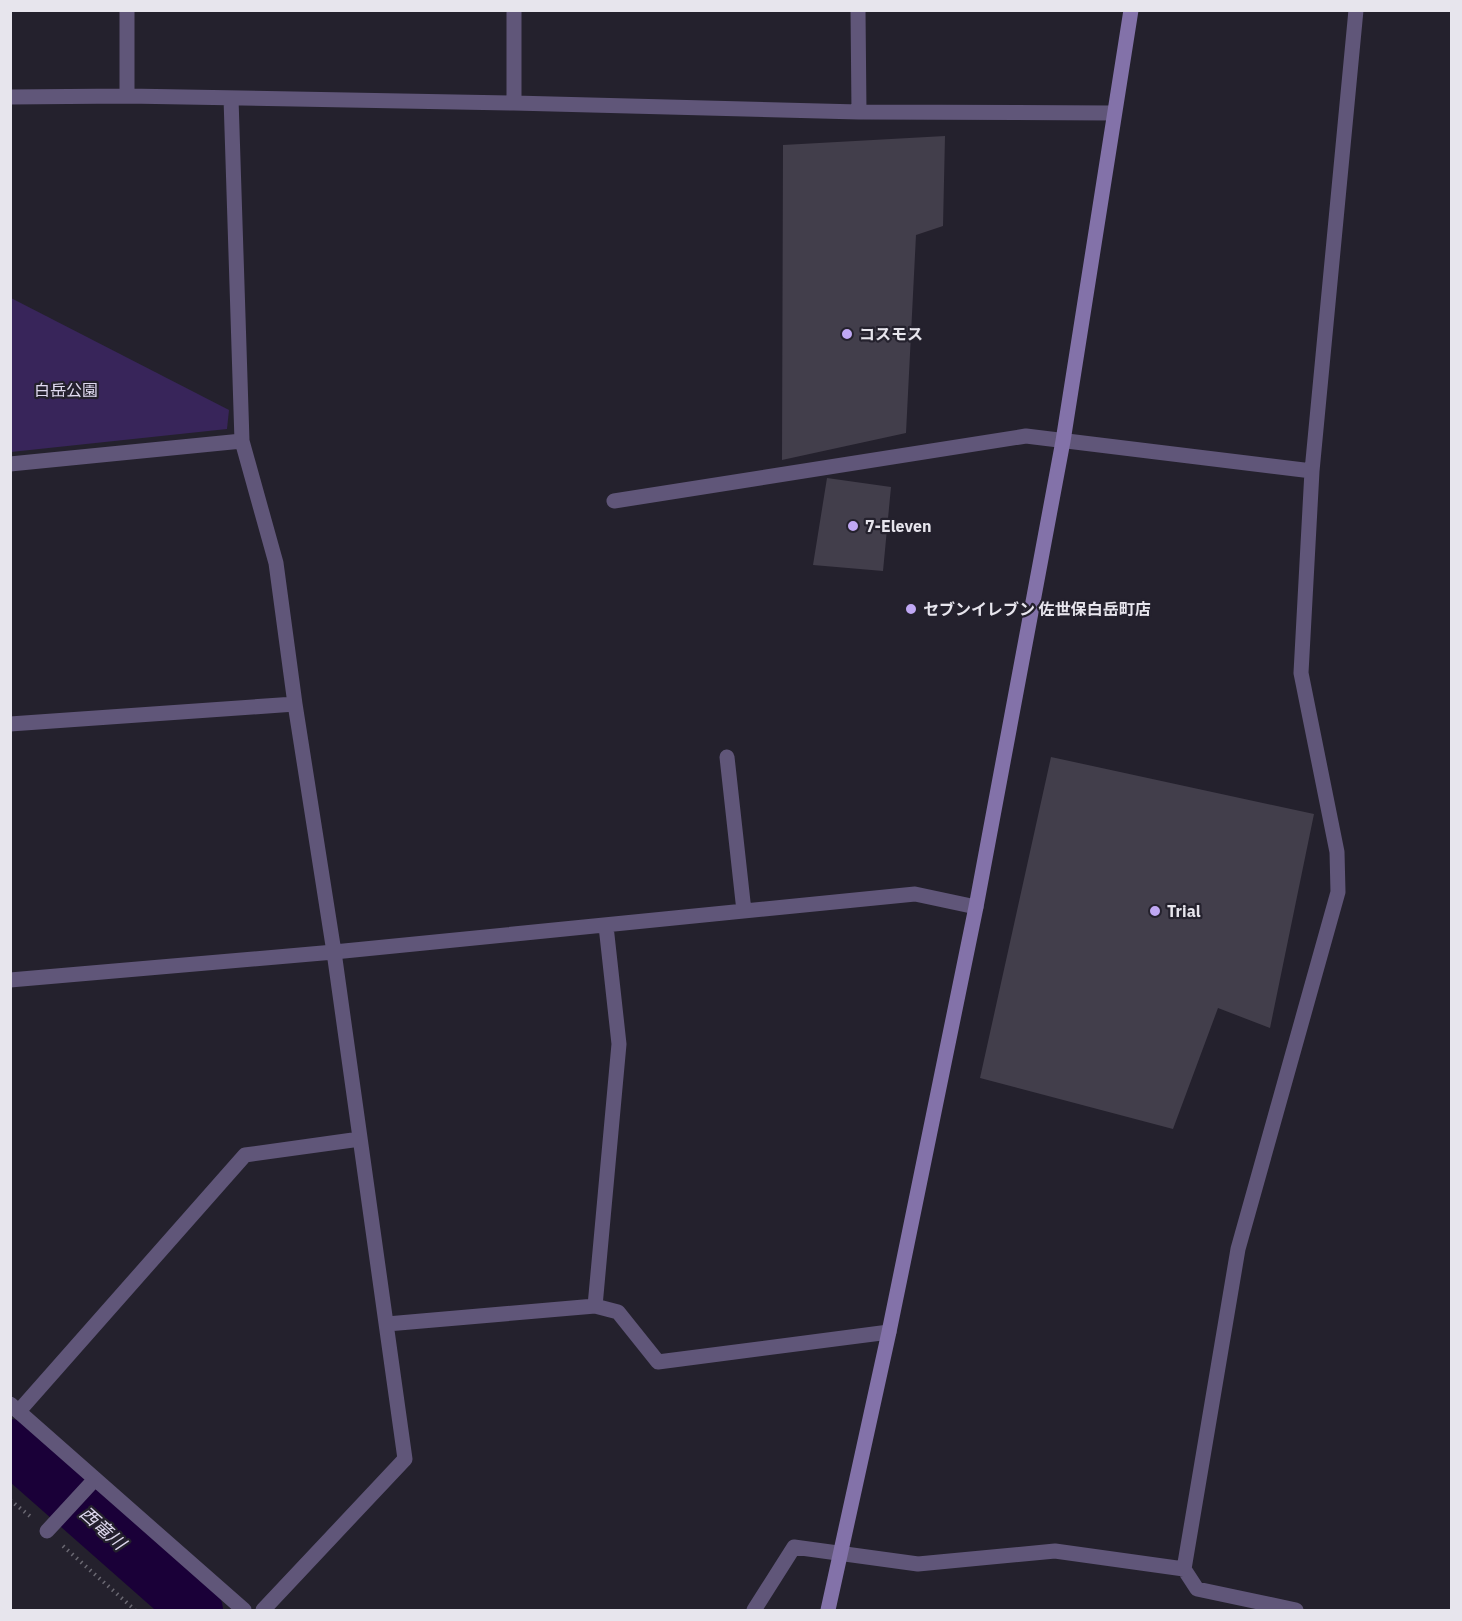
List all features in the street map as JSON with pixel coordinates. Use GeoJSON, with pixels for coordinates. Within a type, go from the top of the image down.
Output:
{"type":"FeatureCollection","features":[{"type":"Feature","properties":{"kind":"street"},"geometry":{"type":"LineString","coordinates":[[127,10],[128,96]]}},
{"type":"Feature","properties":{"kind":"street"},"geometry":{"type":"LineString","coordinates":[[514,10],[514,103]]}},
{"type":"Feature","properties":{"kind":"street"},"geometry":{"type":"LineString","coordinates":[[858,10],[859,112]]}},
{"type":"Feature","properties":{"kind":"street"},"geometry":{"type":"LineString","coordinates":[[828,1611],[889,1332],[976,907],[1063,441],[1131,10]]}},
{"type":"Feature","properties":{"kind":"street"},"geometry":{"type":"LineString","coordinates":[[1296,1611],[1197,1589],[1184,1569],[1238,1249],[1338,892],[1338,852],[1300,673],[1312,471],[1356,10]]}},
{"type":"Feature","properties":{"kind":"street"},"geometry":{"type":"LineString","coordinates":[[10,96],[514,103],[859,112],[1114,113]]}},
{"type":"Feature","properties":{"kind":"street"},"geometry":{"type":"LineString","coordinates":[[231,98],[242,441],[276,563],[295,704],[334,952],[405,1459],[262,1611]]}},
{"type":"Feature","properties":{"kind":"street"},"geometry":{"type":"LineString","coordinates":[[614,501],[1026,436],[1312,471]]}},
{"type":"Feature","properties":{"kind":"street"},"geometry":{"type":"LineString","coordinates":[[10,464],[242,441]]}},
{"type":"Feature","properties":{"kind":"street"},"geometry":{"type":"LineString","coordinates":[[10,724],[295,704]]}},
{"type":"Feature","properties":{"kind":"street"},"geometry":{"type":"LineString","coordinates":[[727,758],[744,911]]}},
{"type":"Feature","properties":{"kind":"street"},"geometry":{"type":"LineString","coordinates":[[10,980],[334,952],[915,894],[976,907]]}},
{"type":"Feature","properties":{"kind":"street"},"geometry":{"type":"LineString","coordinates":[[595,1306],[619,1044],[606,926]]}},
{"type":"Feature","properties":{"kind":"street"},"geometry":{"type":"LineString","coordinates":[[244,1611],[15,1408],[245,1155],[360,1140]]}},
{"type":"Feature","properties":{"kind":"street"},"geometry":{"type":"LineString","coordinates":[[387,1324],[595,1306],[618,1312],[658,1362],[889,1332]]}},
{"type":"Feature","properties":{"kind":"street"},"geometry":{"type":"LineString","coordinates":[[49,1529],[95,1479]]}},
{"type":"Feature","properties":{"kind":"street"},"geometry":{"type":"LineString","coordinates":[[754,1611],[794,1547],[918,1564],[1055,1551],[1184,1569]]}},
{"type":"Feature","properties":{"kind":"path"},"geometry":{"type":"LineString","coordinates":[[10,1500],[49,1529],[135,1611]]}},
{"type":"Feature","properties":{"kind":"green space","name":"白岳公園"},"geometry":{"type":"Polygon","coordinates":[[[11,298],[229,410],[227,429],[11,452],[11,298]]]}},
{"type":"Feature","properties":{"kind":"building","name":"コスモス"},"geometry":{"type":"Polygon","coordinates":[[[945,136],[943,226],[916,235],[906,433],[782,460],[783,145],[945,136]]]}},
{"type":"Feature","properties":{"kind":"building","name":"7-Eleven"},"geometry":{"type":"Polygon","coordinates":[[[827,478],[891,487],[883,571],[813,565],[827,478]]]}},
{"type":"Feature","properties":{"kind":"building","name":"Trial"},"geometry":{"type":"Polygon","coordinates":[[[1051,757],[1314,814],[1270,1028],[1218,1008],[1173,1129],[980,1078],[1051,757]]]}},
{"type":"Feature","properties":{"kind":"waterway","name":"西竜川"},"geometry":{"type":"LineString","coordinates":[[10,1446],[196,1610]]}},
{"type":"Feature","properties":{"kind":"place","name":"コスモス"},"geometry":{"type":"Point","coordinates":[847,334]}},
{"type":"Feature","properties":{"kind":"place","name":"7-Eleven"},"geometry":{"type":"Point","coordinates":[853,526]}},
{"type":"Feature","properties":{"kind":"place","name":"セブンイレブン 佐世保白岳町店"},"geometry":{"type":"Point","coordinates":[911,609]}},
{"type":"Feature","properties":{"kind":"place","name":"Trial"},"geometry":{"type":"Point","coordinates":[1155,911]}}]}
